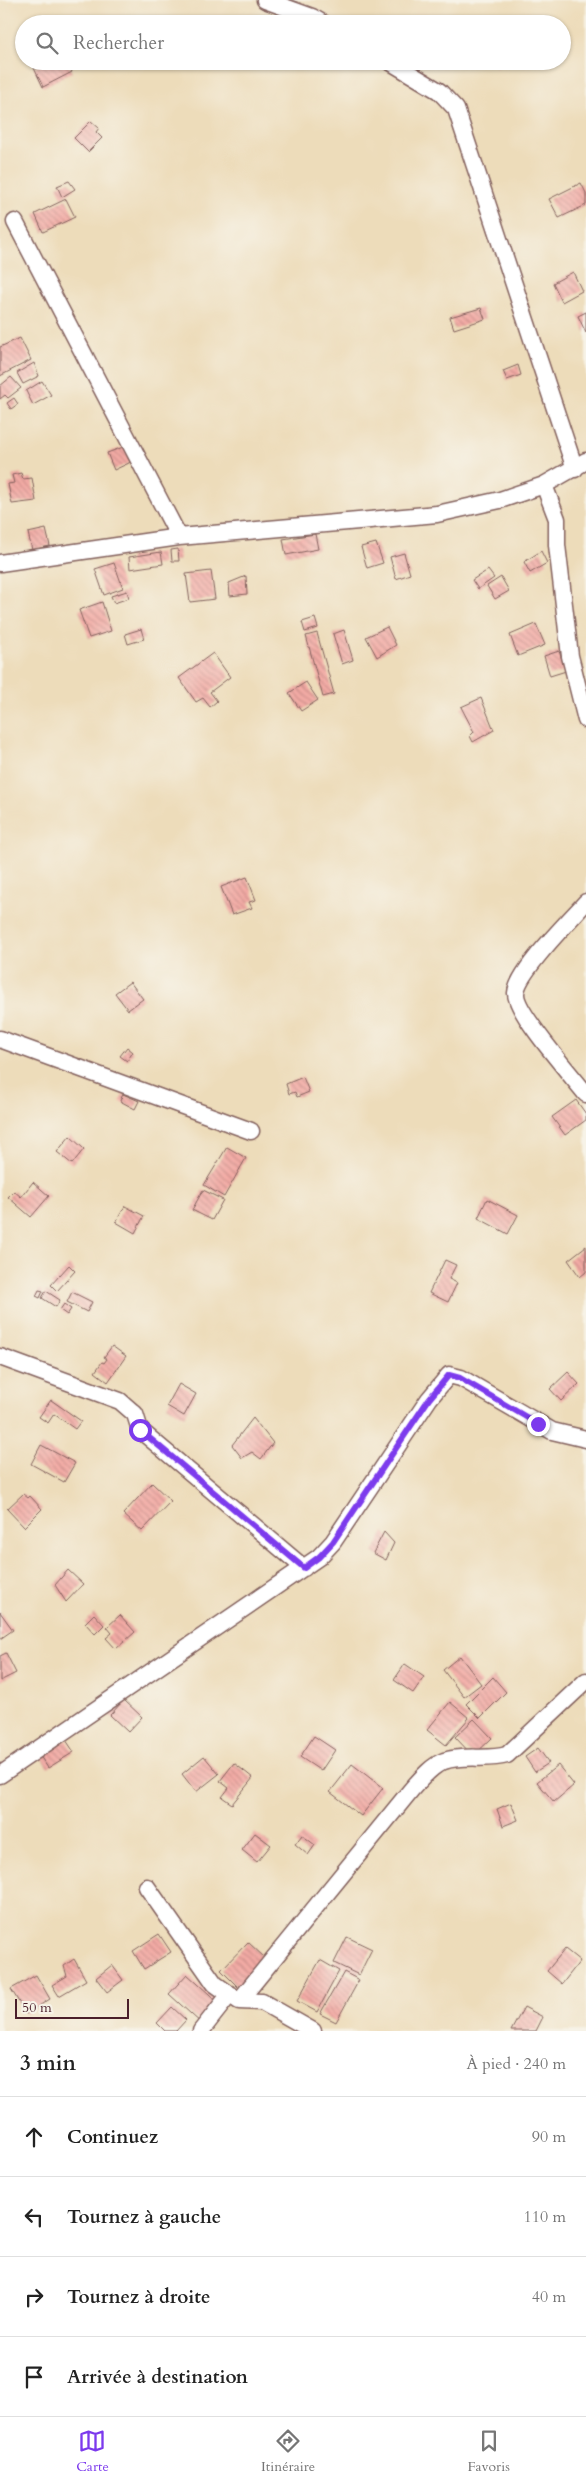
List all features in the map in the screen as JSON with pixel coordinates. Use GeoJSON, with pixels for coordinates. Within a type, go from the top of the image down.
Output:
{"type":"FeatureCollection","features":[{"type":"Feature","properties":{"kind":"street"},"geometry":{"type":"LineString","coordinates":[[265,0],[306,15]]}},
{"type":"Feature","properties":{"kind":"street"},"geometry":{"type":"LineString","coordinates":[[0,563],[179,536],[437,514],[500,500],[544,485],[581,465],[456,109],[439,91],[404,70]]}},
{"type":"Feature","properties":{"kind":"street"},"geometry":{"type":"LineString","coordinates":[[15,222],[179,536]]}},
{"type":"Feature","properties":{"kind":"street"},"geometry":{"type":"LineString","coordinates":[[544,485],[558,519],[557,546],[570,656],[586,720]]}},
{"type":"Feature","properties":{"kind":"street"},"geometry":{"type":"LineString","coordinates":[[586,902],[524,973],[517,986],[516,996],[526,1017],[586,1094]]}},
{"type":"Feature","properties":{"kind":"street"},"geometry":{"type":"LineString","coordinates":[[0,1039],[251,1131]]}},
{"type":"Feature","properties":{"kind":"street"},"geometry":{"type":"LineString","coordinates":[[0,1357],[120,1400],[134,1414],[140,1430],[304,1568]]}},
{"type":"Feature","properties":{"kind":"street"},"geometry":{"type":"LineString","coordinates":[[0,1775],[319,1557],[333,1542],[429,1399],[449,1375],[460,1378],[552,1431],[586,1439]]}},
{"type":"Feature","properties":{"kind":"street"},"geometry":{"type":"LineString","coordinates":[[202,2031],[234,1998],[430,1770],[442,1761],[457,1758],[497,1758],[507,1755],[586,1681]]}},
{"type":"Feature","properties":{"kind":"street"},"geometry":{"type":"LineString","coordinates":[[147,1887],[215,1984],[234,1998],[262,2002],[313,2031]]}},
{"type":"Feature","properties":{"kind":"building"},"geometry":{"type":"Polygon","coordinates":[[[35,70],[71,70],[72,72],[43,87],[35,70]]]}},
{"type":"Feature","properties":{"kind":"building"},"geometry":{"type":"Polygon","coordinates":[[[91,121],[99,128],[96,132],[102,138],[88,152],[74,138],[91,121]]]}},
{"type":"Feature","properties":{"kind":"building"},"geometry":{"type":"Polygon","coordinates":[[[69,181],[75,189],[62,197],[57,186],[69,181]]]}},
{"type":"Feature","properties":{"kind":"building"},"geometry":{"type":"Polygon","coordinates":[[[581,183],[586,193],[586,205],[559,218],[549,199],[581,183]]]}},
{"type":"Feature","properties":{"kind":"building"},"geometry":{"type":"Polygon","coordinates":[[[66,199],[75,217],[43,232],[35,214],[66,199]]]}},
{"type":"Feature","properties":{"kind":"building"},"geometry":{"type":"Polygon","coordinates":[[[573,272],[582,291],[562,302],[553,283],[573,272]]]}},
{"type":"Feature","properties":{"kind":"building"},"geometry":{"type":"Polygon","coordinates":[[[481,308],[485,319],[454,329],[450,317],[481,308]]]}},
{"type":"Feature","properties":{"kind":"building"},"geometry":{"type":"Polygon","coordinates":[[[586,312],[586,333],[578,316],[586,312]]]}},
{"type":"Feature","properties":{"kind":"building"},"geometry":{"type":"Polygon","coordinates":[[[20,338],[31,360],[0,376],[0,347],[20,338]]]}},
{"type":"Feature","properties":{"kind":"building"},"geometry":{"type":"Polygon","coordinates":[[[34,363],[39,376],[23,384],[17,373],[34,363]]]}},
{"type":"Feature","properties":{"kind":"building"},"geometry":{"type":"Polygon","coordinates":[[[518,365],[521,375],[507,380],[503,371],[518,365]]]}},
{"type":"Feature","properties":{"kind":"building"},"geometry":{"type":"Polygon","coordinates":[[[11,377],[21,388],[8,398],[5,395],[0,399],[0,386],[11,377]]]}},
{"type":"Feature","properties":{"kind":"building"},"geometry":{"type":"Polygon","coordinates":[[[42,381],[51,395],[33,405],[26,391],[42,381]]]}},
{"type":"Feature","properties":{"kind":"building"},"geometry":{"type":"Polygon","coordinates":[[[14,398],[18,404],[11,409],[7,403],[14,398]]]}},
{"type":"Feature","properties":{"kind":"building"},"geometry":{"type":"Polygon","coordinates":[[[126,446],[131,459],[129,463],[114,470],[107,453],[126,446]]]}},
{"type":"Feature","properties":{"kind":"building"},"geometry":{"type":"Polygon","coordinates":[[[21,473],[23,479],[32,478],[36,501],[12,504],[8,484],[14,483],[12,475],[21,473]]]}},
{"type":"Feature","properties":{"kind":"building"},"geometry":{"type":"Polygon","coordinates":[[[46,529],[50,546],[32,550],[28,533],[46,529]]]}},
{"type":"Feature","properties":{"kind":"building"},"geometry":{"type":"Polygon","coordinates":[[[315,534],[318,549],[286,555],[283,539],[315,534]]]}},
{"type":"Feature","properties":{"kind":"building"},"geometry":{"type":"Polygon","coordinates":[[[376,543],[383,563],[367,568],[361,547],[376,543]]]}},
{"type":"Feature","properties":{"kind":"building"},"geometry":{"type":"Polygon","coordinates":[[[178,549],[179,561],[172,561],[171,550],[178,549]]]}},
{"type":"Feature","properties":{"kind":"building"},"geometry":{"type":"Polygon","coordinates":[[[541,551],[547,563],[530,573],[524,562],[541,551]]]}},
{"type":"Feature","properties":{"kind":"building"},"geometry":{"type":"Polygon","coordinates":[[[161,552],[163,564],[130,569],[129,557],[161,552]]]}},
{"type":"Feature","properties":{"kind":"building"},"geometry":{"type":"Polygon","coordinates":[[[404,553],[410,574],[396,579],[390,557],[404,553]]]}},
{"type":"Feature","properties":{"kind":"building"},"geometry":{"type":"Polygon","coordinates":[[[114,563],[123,588],[104,595],[95,569],[114,563]]]}},
{"type":"Feature","properties":{"kind":"building"},"geometry":{"type":"Polygon","coordinates":[[[488,570],[494,578],[478,589],[472,580],[488,570]]]}},
{"type":"Feature","properties":{"kind":"building"},"geometry":{"type":"Polygon","coordinates":[[[211,571],[215,599],[190,602],[186,574],[211,571]]]}},
{"type":"Feature","properties":{"kind":"building"},"geometry":{"type":"Polygon","coordinates":[[[246,576],[247,594],[230,596],[229,583],[246,576]]]}},
{"type":"Feature","properties":{"kind":"building"},"geometry":{"type":"Polygon","coordinates":[[[501,577],[509,591],[495,599],[487,586],[501,577]]]}},
{"type":"Feature","properties":{"kind":"building"},"geometry":{"type":"Polygon","coordinates":[[[127,591],[129,598],[114,603],[111,596],[127,591]]]}},
{"type":"Feature","properties":{"kind":"building"},"geometry":{"type":"Polygon","coordinates":[[[102,602],[111,631],[89,638],[79,610],[102,602]]]}},
{"type":"Feature","properties":{"kind":"building"},"geometry":{"type":"Polygon","coordinates":[[[315,618],[318,628],[305,632],[302,622],[315,618]]]}},
{"type":"Feature","properties":{"kind":"building"},"geometry":{"type":"Polygon","coordinates":[[[536,624],[545,645],[518,656],[510,635],[536,624]]]}},
{"type":"Feature","properties":{"kind":"building"},"geometry":{"type":"Polygon","coordinates":[[[387,627],[396,645],[377,657],[366,637],[387,627]]]}},
{"type":"Feature","properties":{"kind":"building"},"geometry":{"type":"Polygon","coordinates":[[[141,629],[144,639],[128,644],[125,634],[141,629]]]}},
{"type":"Feature","properties":{"kind":"building"},"geometry":{"type":"Polygon","coordinates":[[[344,630],[353,660],[342,664],[333,634],[344,630]]]}},
{"type":"Feature","properties":{"kind":"building"},"geometry":{"type":"Polygon","coordinates":[[[317,633],[334,694],[323,697],[306,636],[317,633]]]}},
{"type":"Feature","properties":{"kind":"building"},"geometry":{"type":"Polygon","coordinates":[[[559,651],[566,671],[550,676],[544,656],[559,651]]]}},
{"type":"Feature","properties":{"kind":"building"},"geometry":{"type":"Polygon","coordinates":[[[213,653],[230,677],[210,692],[217,701],[210,707],[203,698],[196,702],[179,678],[213,653]]]}},
{"type":"Feature","properties":{"kind":"building"},"geometry":{"type":"Polygon","coordinates":[[[306,682],[318,700],[301,711],[289,693],[306,682]]]}},
{"type":"Feature","properties":{"kind":"building"},"geometry":{"type":"Polygon","coordinates":[[[481,698],[494,730],[473,742],[470,736],[474,732],[461,707],[481,698]]]}},
{"type":"Feature","properties":{"kind":"building"},"geometry":{"type":"Polygon","coordinates":[[[247,877],[256,900],[249,902],[252,908],[232,915],[221,887],[247,877]]]}},
{"type":"Feature","properties":{"kind":"building"},"geometry":{"type":"Polygon","coordinates":[[[130,982],[143,999],[128,1010],[115,993],[130,982]]]}},
{"type":"Feature","properties":{"kind":"building"},"geometry":{"type":"Polygon","coordinates":[[[127,1047],[133,1052],[127,1061],[120,1056],[127,1047]]]}},
{"type":"Feature","properties":{"kind":"building"},"geometry":{"type":"Polygon","coordinates":[[[303,1077],[309,1092],[297,1097],[295,1092],[289,1094],[286,1084],[303,1077]]]}},
{"type":"Feature","properties":{"kind":"building"},"geometry":{"type":"Polygon","coordinates":[[[123,1094],[139,1101],[135,1109],[120,1101],[123,1094]]]}},
{"type":"Feature","properties":{"kind":"building"},"geometry":{"type":"Polygon","coordinates":[[[576,1100],[586,1114],[586,1120],[565,1135],[552,1117],[576,1100]]]}},
{"type":"Feature","properties":{"kind":"building"},"geometry":{"type":"Polygon","coordinates":[[[70,1136],[84,1149],[72,1164],[57,1152],[70,1136]]]}},
{"type":"Feature","properties":{"kind":"building"},"geometry":{"type":"Polygon","coordinates":[[[227,1147],[246,1158],[224,1197],[204,1185],[227,1147]]]}},
{"type":"Feature","properties":{"kind":"building"},"geometry":{"type":"Polygon","coordinates":[[[33,1182],[49,1196],[31,1217],[8,1197],[14,1191],[21,1197],[33,1182]]]}},
{"type":"Feature","properties":{"kind":"building"},"geometry":{"type":"Polygon","coordinates":[[[203,1190],[223,1200],[212,1220],[192,1210],[203,1190]]]}},
{"type":"Feature","properties":{"kind":"building"},"geometry":{"type":"Polygon","coordinates":[[[487,1199],[518,1215],[508,1234],[478,1218],[487,1199]]]}},
{"type":"Feature","properties":{"kind":"building"},"geometry":{"type":"Polygon","coordinates":[[[125,1206],[144,1216],[135,1233],[116,1222],[125,1206]]]}},
{"type":"Feature","properties":{"kind":"building"},"geometry":{"type":"Polygon","coordinates":[[[586,1246],[586,1272],[580,1277],[568,1260],[586,1246]]]}},
{"type":"Feature","properties":{"kind":"building"},"geometry":{"type":"Polygon","coordinates":[[[445,1260],[456,1265],[449,1279],[457,1283],[448,1302],[429,1293],[445,1260]]]}},
{"type":"Feature","properties":{"kind":"building"},"geometry":{"type":"Polygon","coordinates":[[[69,1265],[75,1271],[57,1291],[51,1285],[69,1265]]]}},
{"type":"Feature","properties":{"kind":"building"},"geometry":{"type":"Polygon","coordinates":[[[39,1290],[43,1291],[40,1298],[36,1296],[39,1290]]]}},
{"type":"Feature","properties":{"kind":"building"},"geometry":{"type":"Polygon","coordinates":[[[46,1291],[60,1300],[56,1307],[42,1298],[46,1291]]]}},
{"type":"Feature","properties":{"kind":"building"},"geometry":{"type":"Polygon","coordinates":[[[72,1292],[92,1302],[87,1312],[67,1302],[72,1292]]]}},
{"type":"Feature","properties":{"kind":"building"},"geometry":{"type":"Polygon","coordinates":[[[64,1304],[71,1309],[67,1315],[60,1310],[64,1304]]]}},
{"type":"Feature","properties":{"kind":"building"},"geometry":{"type":"Polygon","coordinates":[[[112,1346],[126,1356],[108,1382],[95,1372],[102,1362],[104,1363],[107,1359],[104,1357],[112,1346]]]}},
{"type":"Feature","properties":{"kind":"building"},"geometry":{"type":"Polygon","coordinates":[[[568,1372],[579,1384],[561,1401],[550,1389],[568,1372]]]}},
{"type":"Feature","properties":{"kind":"building"},"geometry":{"type":"Polygon","coordinates":[[[179,1384],[196,1394],[184,1416],[167,1406],[179,1384]]]}},
{"type":"Feature","properties":{"kind":"building"},"geometry":{"type":"Polygon","coordinates":[[[51,1400],[81,1421],[75,1429],[54,1414],[48,1423],[39,1417],[51,1400]]]}},
{"type":"Feature","properties":{"kind":"building"},"geometry":{"type":"Polygon","coordinates":[[[253,1418],[273,1443],[261,1459],[252,1452],[242,1458],[232,1445],[253,1418]]]}},
{"type":"Feature","properties":{"kind":"building"},"geometry":{"type":"Polygon","coordinates":[[[41,1445],[75,1463],[64,1482],[31,1464],[41,1445]]]}},
{"type":"Feature","properties":{"kind":"building"},"geometry":{"type":"Polygon","coordinates":[[[152,1483],[171,1501],[142,1531],[123,1514],[152,1483]]]}},
{"type":"Feature","properties":{"kind":"building"},"geometry":{"type":"Polygon","coordinates":[[[23,1494],[28,1498],[30,1496],[42,1509],[24,1527],[7,1509],[23,1494]]]}},
{"type":"Feature","properties":{"kind":"building"},"geometry":{"type":"Polygon","coordinates":[[[384,1532],[394,1543],[386,1560],[373,1553],[384,1532]]]}},
{"type":"Feature","properties":{"kind":"building"},"geometry":{"type":"Polygon","coordinates":[[[68,1570],[83,1584],[66,1602],[55,1585],[68,1570]]]}},
{"type":"Feature","properties":{"kind":"building"},"geometry":{"type":"Polygon","coordinates":[[[0,1612],[13,1630],[0,1639],[0,1612]]]}},
{"type":"Feature","properties":{"kind":"building"},"geometry":{"type":"Polygon","coordinates":[[[94,1614],[104,1625],[95,1634],[85,1623],[94,1614]]]}},
{"type":"Feature","properties":{"kind":"building"},"geometry":{"type":"Polygon","coordinates":[[[120,1615],[135,1632],[116,1649],[106,1638],[112,1633],[107,1627],[120,1615]]]}},
{"type":"Feature","properties":{"kind":"building"},"geometry":{"type":"Polygon","coordinates":[[[6,1653],[16,1673],[0,1681],[0,1656],[6,1653]]]}},
{"type":"Feature","properties":{"kind":"building"},"geometry":{"type":"Polygon","coordinates":[[[460,1656],[481,1684],[464,1697],[443,1670],[460,1656]]]}},
{"type":"Feature","properties":{"kind":"building"},"geometry":{"type":"Polygon","coordinates":[[[405,1664],[424,1677],[413,1693],[394,1680],[405,1664]]]}},
{"type":"Feature","properties":{"kind":"building"},"geometry":{"type":"Polygon","coordinates":[[[493,1677],[506,1692],[480,1718],[466,1704],[493,1677]]]}},
{"type":"Feature","properties":{"kind":"building"},"geometry":{"type":"Polygon","coordinates":[[[124,1700],[142,1717],[128,1732],[110,1715],[124,1700]]]}},
{"type":"Feature","properties":{"kind":"building"},"geometry":{"type":"Polygon","coordinates":[[[450,1702],[469,1718],[446,1745],[427,1730],[450,1702]]]}},
{"type":"Feature","properties":{"kind":"building"},"geometry":{"type":"Polygon","coordinates":[[[474,1719],[492,1738],[473,1756],[455,1737],[474,1719]]]}},
{"type":"Feature","properties":{"kind":"building"},"geometry":{"type":"Polygon","coordinates":[[[314,1736],[335,1750],[321,1771],[300,1757],[314,1736]]]}},
{"type":"Feature","properties":{"kind":"building"},"geometry":{"type":"Polygon","coordinates":[[[66,1740],[74,1752],[48,1768],[40,1756],[66,1740]]]}},
{"type":"Feature","properties":{"kind":"building"},"geometry":{"type":"Polygon","coordinates":[[[538,1748],[549,1763],[535,1772],[525,1757],[538,1748]]]}},
{"type":"Feature","properties":{"kind":"building"},"geometry":{"type":"Polygon","coordinates":[[[204,1756],[219,1774],[196,1792],[182,1774],[204,1756]]]}},
{"type":"Feature","properties":{"kind":"building"},"geometry":{"type":"Polygon","coordinates":[[[234,1763],[253,1778],[232,1804],[222,1797],[229,1788],[220,1781],[234,1763]]]}},
{"type":"Feature","properties":{"kind":"building"},"geometry":{"type":"Polygon","coordinates":[[[352,1764],[383,1788],[361,1816],[330,1792],[352,1764]]]}},
{"type":"Feature","properties":{"kind":"building"},"geometry":{"type":"Polygon","coordinates":[[[558,1765],[574,1785],[554,1802],[537,1782],[558,1765]]]}},
{"type":"Feature","properties":{"kind":"building"},"geometry":{"type":"Polygon","coordinates":[[[511,1803],[518,1820],[503,1826],[497,1809],[511,1803]]]}},
{"type":"Feature","properties":{"kind":"building"},"geometry":{"type":"Polygon","coordinates":[[[255,1833],[271,1845],[257,1862],[242,1850],[255,1833]]]}},
{"type":"Feature","properties":{"kind":"building"},"geometry":{"type":"Polygon","coordinates":[[[302,1835],[315,1845],[308,1855],[295,1844],[302,1835]]]}},
{"type":"Feature","properties":{"kind":"building"},"geometry":{"type":"Polygon","coordinates":[[[159,1934],[171,1952],[144,1969],[133,1951],[159,1934]]]}},
{"type":"Feature","properties":{"kind":"building"},"geometry":{"type":"Polygon","coordinates":[[[347,1937],[372,1949],[359,1975],[334,1963],[347,1937]]]}},
{"type":"Feature","properties":{"kind":"building"},"geometry":{"type":"Polygon","coordinates":[[[248,1942],[266,1959],[239,1988],[221,1970],[248,1942]]]}},
{"type":"Feature","properties":{"kind":"building"},"geometry":{"type":"Polygon","coordinates":[[[565,1949],[580,1961],[562,1984],[547,1971],[565,1949]]]}},
{"type":"Feature","properties":{"kind":"building"},"geometry":{"type":"Polygon","coordinates":[[[74,1959],[86,1980],[59,1996],[52,1985],[67,1976],[64,1966],[74,1959]]]}},
{"type":"Feature","properties":{"kind":"building"},"geometry":{"type":"Polygon","coordinates":[[[320,1960],[339,1971],[317,2012],[297,2001],[320,1960]]]}},
{"type":"Feature","properties":{"kind":"building"},"geometry":{"type":"Polygon","coordinates":[[[112,1965],[123,1980],[107,1992],[96,1978],[112,1965]]]}},
{"type":"Feature","properties":{"kind":"building"},"geometry":{"type":"Polygon","coordinates":[[[344,1972],[359,1980],[336,2022],[320,2014],[344,1972]]]}},
{"type":"Feature","properties":{"kind":"building"},"geometry":{"type":"Polygon","coordinates":[[[187,1974],[220,2004],[202,2024],[169,1994],[187,1974]]]}},
{"type":"Feature","properties":{"kind":"building"},"geometry":{"type":"Polygon","coordinates":[[[36,1975],[50,1999],[26,2014],[11,1989],[36,1975]]]}},
{"type":"Feature","properties":{"kind":"building"},"geometry":{"type":"Polygon","coordinates":[[[172,2007],[186,2020],[176,2031],[165,2031],[157,2023],[172,2007]]]}},
{"type":"Feature","properties":{"kind":"building"},"geometry":{"type":"Polygon","coordinates":[[[524,2007],[543,2017],[536,2031],[511,2031],[524,2007]]]}},
{"type":"Feature","properties":{"kind":"route"},"geometry":{"type":"LineString","coordinates":[[140,1430],[304,1568],[319,1557],[333,1542],[429,1399],[449,1375],[460,1378],[538,1424]]}}]}
